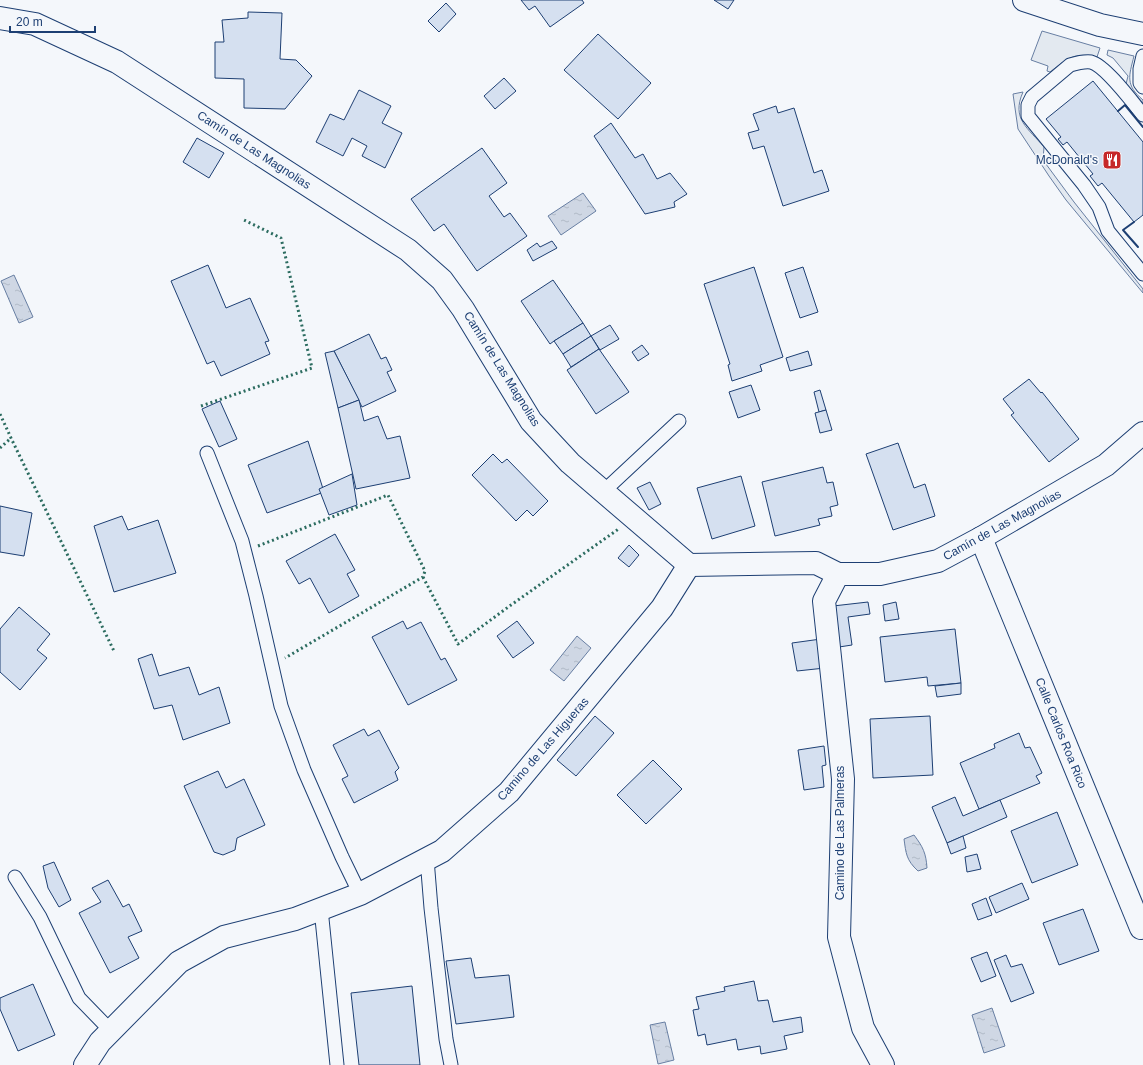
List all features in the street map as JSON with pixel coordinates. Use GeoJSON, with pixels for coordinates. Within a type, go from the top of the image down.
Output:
{"type":"FeatureCollection","features":[{"type":"Feature","properties":{"kind":"street"},"geometry":{"type":"LineString","coordinates":[[1024,0],[1100,25],[1143,34]]}},
{"type":"Feature","properties":{"kind":"street","name":"Camín de Las Magnolias"},"geometry":{"type":"LineString","coordinates":[[0,18],[35,24],[117,62],[408,250],[442,280],[463,309],[531,420],[570,463],[689,565],[816,562],[838,574],[880,574],[938,561],[981,538],[1106,465],[1143,433]]}},
{"type":"Feature","properties":{"kind":"street","name":"Calle Carlos Roa Rico"},"geometry":{"type":"LineString","coordinates":[[981,538],[1141,928]]}},
{"type":"Feature","properties":{"kind":"street","name":"Camino de Las Higueras"},"geometry":{"type":"LineString","coordinates":[[85,1065],[100,1042],[179,962],[224,937],[295,919],[360,894],[442,851],[508,792],[662,608],[689,565]]}},
{"type":"Feature","properties":{"kind":"street","name":"Camino de Las Palmeras"},"geometry":{"type":"LineString","coordinates":[[838,574],[824,602],[843,779],[839,937],[863,1028],[883,1065]]}},
{"type":"Feature","properties":{"kind":"lane"},"geometry":{"type":"LineString","coordinates":[[1143,56],[1140,69],[1140,83],[1143,87]]}},
{"type":"Feature","properties":{"kind":"lane"},"geometry":{"type":"LineString","coordinates":[[1143,116],[1106,71],[1092,62],[1077,62],[1070,65],[1032,97],[1028,105],[1028,116],[1084,185],[1099,207],[1108,231],[1143,274]]}},
{"type":"Feature","properties":{"kind":"lane"},"geometry":{"type":"LineString","coordinates":[[604,492],[679,421]]}},
{"type":"Feature","properties":{"kind":"lane"},"geometry":{"type":"LineString","coordinates":[[207,454],[242,541],[281,706],[304,770],[360,894]]}},
{"type":"Feature","properties":{"kind":"lane"},"geometry":{"type":"LineString","coordinates":[[427,859],[445,1031],[451,1065]]}},
{"type":"Feature","properties":{"kind":"lane"},"geometry":{"type":"LineString","coordinates":[[15,876],[40,917],[79,998],[111,1030]]}},
{"type":"Feature","properties":{"kind":"lane"},"geometry":{"type":"LineString","coordinates":[[321,909],[337,1065]]}},
{"type":"Feature","properties":{"kind":"shaded area"},"geometry":{"type":"Polygon","coordinates":[[[1042,31],[1100,48],[1097,57],[1082,55],[1072,57],[1050,72],[1047,71],[1048,66],[1031,60],[1042,31]]]}},
{"type":"Feature","properties":{"kind":"shaded area"},"geometry":{"type":"Polygon","coordinates":[[[1108,50],[1134,56],[1130,80],[1133,90],[1143,100],[1143,103],[1126,84],[1128,76],[1113,58],[1107,55],[1108,50]]]}},
{"type":"Feature","properties":{"kind":"shaded area"},"geometry":{"type":"Polygon","coordinates":[[[1023,92],[1019,109],[1020,116],[1027,128],[1044,147],[1043,160],[1074,202],[1143,289],[1143,293],[1066,200],[1018,129],[1013,94],[1023,92]]]}},
{"type":"Feature","properties":{"kind":"water"},"geometry":{"type":"Polygon","coordinates":[[[583,193],[596,211],[561,235],[548,216],[583,193]]]}},
{"type":"Feature","properties":{"kind":"water"},"geometry":{"type":"Polygon","coordinates":[[[14,275],[33,317],[19,323],[1,281],[14,275]]]}},
{"type":"Feature","properties":{"kind":"water"},"geometry":{"type":"Polygon","coordinates":[[[577,636],[591,648],[564,681],[550,670],[577,636]]]}},
{"type":"Feature","properties":{"kind":"water"},"geometry":{"type":"Polygon","coordinates":[[[914,835],[924,850],[927,863],[927,868],[918,871],[909,860],[904,839],[914,835]]]}},
{"type":"Feature","properties":{"kind":"water"},"geometry":{"type":"Polygon","coordinates":[[[992,1008],[1005,1046],[984,1053],[972,1015],[992,1008]]]}},
{"type":"Feature","properties":{"kind":"water"},"geometry":{"type":"Polygon","coordinates":[[[665,1022],[674,1060],[658,1064],[650,1025],[665,1022]]]}},
{"type":"Feature","properties":{"kind":"building"},"geometry":{"type":"Polygon","coordinates":[[[521,0],[582,0],[584,3],[550,27],[535,6],[529,10],[521,0]]]}},
{"type":"Feature","properties":{"kind":"building"},"geometry":{"type":"Polygon","coordinates":[[[714,0],[734,0],[728,9],[714,0]]]}},
{"type":"Feature","properties":{"kind":"building"},"geometry":{"type":"Polygon","coordinates":[[[446,3],[456,14],[439,32],[428,21],[446,3]]]}},
{"type":"Feature","properties":{"kind":"building"},"geometry":{"type":"Polygon","coordinates":[[[248,12],[282,13],[280,59],[296,60],[312,76],[285,109],[244,108],[244,79],[215,78],[215,42],[224,42],[222,20],[248,18],[248,12]]]}},
{"type":"Feature","properties":{"kind":"building"},"geometry":{"type":"Polygon","coordinates":[[[598,34],[651,83],[618,119],[564,70],[598,34]]]}},
{"type":"Feature","properties":{"kind":"building"},"geometry":{"type":"Polygon","coordinates":[[[504,78],[516,91],[495,109],[484,96],[504,78]]]}},
{"type":"Feature","properties":{"kind":"building","name":"McDonald's"},"geometry":{"type":"Polygon","coordinates":[[[1093,81],[1143,142],[1143,215],[1134,222],[1102,183],[1098,186],[1090,176],[1093,174],[1067,142],[1063,145],[1058,139],[1061,137],[1046,119],[1093,81]]]}},
{"type":"Feature","properties":{"kind":"building"},"geometry":{"type":"Polygon","coordinates":[[[359,90],[391,106],[382,123],[402,133],[385,168],[362,156],[367,146],[352,138],[343,156],[316,142],[330,114],[344,120],[359,90]]]}},
{"type":"Feature","properties":{"kind":"building"},"geometry":{"type":"Polygon","coordinates":[[[776,106],[778,113],[794,108],[814,173],[822,170],[829,191],[783,206],[764,146],[753,149],[748,133],[759,130],[753,114],[776,106]]]}},
{"type":"Feature","properties":{"kind":"building"},"geometry":{"type":"Polygon","coordinates":[[[611,123],[635,158],[643,154],[657,179],[670,173],[687,194],[674,202],[675,207],[645,214],[594,136],[611,123]]]}},
{"type":"Feature","properties":{"kind":"building"},"geometry":{"type":"Polygon","coordinates":[[[197,138],[224,153],[209,178],[183,162],[197,138]]]}},
{"type":"Feature","properties":{"kind":"building"},"geometry":{"type":"Polygon","coordinates":[[[482,148],[507,183],[489,196],[504,217],[510,213],[527,236],[477,271],[444,224],[434,231],[411,199],[482,148]]]}},
{"type":"Feature","properties":{"kind":"building"},"geometry":{"type":"Polygon","coordinates":[[[552,241],[557,248],[533,261],[527,250],[537,243],[540,247],[552,241]]]}},
{"type":"Feature","properties":{"kind":"building"},"geometry":{"type":"Polygon","coordinates":[[[208,265],[226,308],[250,298],[269,341],[265,342],[270,354],[221,376],[214,361],[207,364],[171,281],[208,265]]]}},
{"type":"Feature","properties":{"kind":"building"},"geometry":{"type":"Polygon","coordinates":[[[754,267],[783,357],[760,365],[762,371],[732,381],[728,365],[730,364],[704,284],[754,267]]]}},
{"type":"Feature","properties":{"kind":"building"},"geometry":{"type":"Polygon","coordinates":[[[803,267],[818,312],[800,318],[785,273],[803,267]]]}},
{"type":"Feature","properties":{"kind":"building"},"geometry":{"type":"Polygon","coordinates":[[[553,280],[583,323],[550,344],[521,301],[553,280]]]}},
{"type":"Feature","properties":{"kind":"building"},"geometry":{"type":"Polygon","coordinates":[[[583,323],[591,336],[563,354],[554,341],[583,323]]]}},
{"type":"Feature","properties":{"kind":"building"},"geometry":{"type":"Polygon","coordinates":[[[610,325],[619,339],[600,350],[591,336],[610,325]]]}},
{"type":"Feature","properties":{"kind":"building"},"geometry":{"type":"Polygon","coordinates":[[[369,334],[381,359],[386,357],[392,370],[387,372],[396,391],[362,407],[334,351],[369,334]]]}},
{"type":"Feature","properties":{"kind":"building"},"geometry":{"type":"Polygon","coordinates":[[[591,336],[599,349],[571,367],[563,354],[591,336]]]}},
{"type":"Feature","properties":{"kind":"building"},"geometry":{"type":"Polygon","coordinates":[[[642,345],[649,354],[638,361],[632,352],[642,345]]]}},
{"type":"Feature","properties":{"kind":"building"},"geometry":{"type":"Polygon","coordinates":[[[599,349],[629,392],[596,414],[567,370],[599,349]]]}},
{"type":"Feature","properties":{"kind":"building"},"geometry":{"type":"Polygon","coordinates":[[[334,351],[359,400],[338,408],[325,353],[334,351]]]}},
{"type":"Feature","properties":{"kind":"building"},"geometry":{"type":"Polygon","coordinates":[[[808,351],[812,365],[790,371],[786,358],[808,351]]]}},
{"type":"Feature","properties":{"kind":"building"},"geometry":{"type":"Polygon","coordinates":[[[1029,379],[1041,393],[1042,392],[1079,439],[1049,462],[1011,415],[1014,413],[1003,399],[1029,379]]]}},
{"type":"Feature","properties":{"kind":"building"},"geometry":{"type":"Polygon","coordinates":[[[751,385],[760,410],[738,418],[729,392],[751,385]]]}},
{"type":"Feature","properties":{"kind":"building"},"geometry":{"type":"Polygon","coordinates":[[[820,390],[826,410],[819,412],[814,392],[820,390]]]}},
{"type":"Feature","properties":{"kind":"building"},"geometry":{"type":"Polygon","coordinates":[[[359,400],[364,421],[378,416],[387,439],[400,436],[410,478],[356,489],[338,408],[359,400]]]}},
{"type":"Feature","properties":{"kind":"building"},"geometry":{"type":"Polygon","coordinates":[[[220,401],[237,439],[219,447],[202,409],[220,401]]]}},
{"type":"Feature","properties":{"kind":"building"},"geometry":{"type":"Polygon","coordinates":[[[826,410],[832,430],[820,433],[815,413],[826,410]]]}},
{"type":"Feature","properties":{"kind":"building"},"geometry":{"type":"Polygon","coordinates":[[[308,441],[324,492],[267,513],[248,465],[308,441]]]}},
{"type":"Feature","properties":{"kind":"building"},"geometry":{"type":"Polygon","coordinates":[[[898,443],[914,488],[925,484],[935,516],[893,530],[866,454],[898,443]]]}},
{"type":"Feature","properties":{"kind":"building"},"geometry":{"type":"Polygon","coordinates":[[[493,454],[502,463],[507,459],[548,501],[533,516],[527,510],[516,521],[472,475],[493,454]]]}},
{"type":"Feature","properties":{"kind":"building"},"geometry":{"type":"Polygon","coordinates":[[[823,467],[827,483],[833,482],[838,505],[830,507],[832,516],[818,519],[820,525],[775,536],[762,482],[823,467]]]}},
{"type":"Feature","properties":{"kind":"building"},"geometry":{"type":"Polygon","coordinates":[[[352,474],[357,505],[329,515],[319,489],[352,474]]]}},
{"type":"Feature","properties":{"kind":"building"},"geometry":{"type":"Polygon","coordinates":[[[741,476],[755,526],[712,539],[697,488],[741,476]]]}},
{"type":"Feature","properties":{"kind":"building"},"geometry":{"type":"Polygon","coordinates":[[[650,482],[661,504],[649,510],[637,488],[650,482]]]}},
{"type":"Feature","properties":{"kind":"building"},"geometry":{"type":"Polygon","coordinates":[[[0,506],[32,513],[24,556],[0,552],[0,506]]]}},
{"type":"Feature","properties":{"kind":"building"},"geometry":{"type":"Polygon","coordinates":[[[122,516],[128,530],[158,520],[176,573],[114,592],[94,526],[122,516]]]}},
{"type":"Feature","properties":{"kind":"building"},"geometry":{"type":"Polygon","coordinates":[[[335,534],[355,570],[347,574],[359,596],[329,613],[310,578],[299,584],[286,561],[335,534]]]}},
{"type":"Feature","properties":{"kind":"building"},"geometry":{"type":"Polygon","coordinates":[[[629,545],[639,555],[629,567],[618,558],[629,545]]]}},
{"type":"Feature","properties":{"kind":"building"},"geometry":{"type":"Polygon","coordinates":[[[868,602],[870,614],[848,617],[852,645],[839,647],[833,606],[868,602]]]}},
{"type":"Feature","properties":{"kind":"building"},"geometry":{"type":"Polygon","coordinates":[[[896,602],[899,619],[885,621],[883,605],[896,602]]]}},
{"type":"Feature","properties":{"kind":"building"},"geometry":{"type":"Polygon","coordinates":[[[19,607],[50,634],[37,650],[47,658],[20,690],[0,672],[0,629],[19,607]]]}},
{"type":"Feature","properties":{"kind":"building"},"geometry":{"type":"Polygon","coordinates":[[[403,621],[407,629],[421,622],[441,660],[445,658],[457,680],[408,705],[372,637],[403,621]]]}},
{"type":"Feature","properties":{"kind":"building"},"geometry":{"type":"Polygon","coordinates":[[[517,621],[534,643],[513,658],[497,636],[517,621]]]}},
{"type":"Feature","properties":{"kind":"building"},"geometry":{"type":"Polygon","coordinates":[[[955,629],[961,683],[928,686],[927,677],[885,682],[880,637],[955,629]]]}},
{"type":"Feature","properties":{"kind":"building"},"geometry":{"type":"Polygon","coordinates":[[[821,639],[825,668],[797,671],[792,643],[821,639]]]}},
{"type":"Feature","properties":{"kind":"building"},"geometry":{"type":"Polygon","coordinates":[[[152,654],[159,676],[189,667],[199,695],[219,687],[230,723],[183,740],[172,705],[154,709],[138,659],[152,654]]]}},
{"type":"Feature","properties":{"kind":"building"},"geometry":{"type":"Polygon","coordinates":[[[961,683],[961,694],[937,697],[935,686],[961,683]]]}},
{"type":"Feature","properties":{"kind":"building"},"geometry":{"type":"Polygon","coordinates":[[[595,716],[614,733],[576,776],[557,760],[595,716]]]}},
{"type":"Feature","properties":{"kind":"building"},"geometry":{"type":"Polygon","coordinates":[[[930,716],[933,775],[873,778],[870,719],[930,716]]]}},
{"type":"Feature","properties":{"kind":"building"},"geometry":{"type":"Polygon","coordinates":[[[364,729],[368,736],[379,730],[399,768],[395,772],[398,780],[354,803],[342,779],[348,776],[333,745],[364,729]]]}},
{"type":"Feature","properties":{"kind":"building"},"geometry":{"type":"Polygon","coordinates":[[[1019,733],[1025,748],[1030,747],[1042,773],[1036,776],[1040,783],[979,809],[960,763],[995,748],[994,744],[1019,733]]]}},
{"type":"Feature","properties":{"kind":"building"},"geometry":{"type":"Polygon","coordinates":[[[824,746],[826,765],[822,766],[824,787],[804,790],[798,750],[824,746]]]}},
{"type":"Feature","properties":{"kind":"building"},"geometry":{"type":"Polygon","coordinates":[[[653,760],[682,789],[646,824],[617,795],[653,760]]]}},
{"type":"Feature","properties":{"kind":"building"},"geometry":{"type":"Polygon","coordinates":[[[218,771],[226,788],[244,779],[265,825],[237,838],[235,850],[223,855],[214,852],[184,786],[218,771]]]}},
{"type":"Feature","properties":{"kind":"building"},"geometry":{"type":"Polygon","coordinates":[[[955,797],[963,816],[1000,800],[1007,817],[947,843],[932,807],[955,797]]]}},
{"type":"Feature","properties":{"kind":"building"},"geometry":{"type":"Polygon","coordinates":[[[1057,812],[1078,865],[1032,883],[1011,831],[1057,812]]]}},
{"type":"Feature","properties":{"kind":"building"},"geometry":{"type":"Polygon","coordinates":[[[963,836],[966,848],[951,854],[947,843],[963,836]]]}},
{"type":"Feature","properties":{"kind":"building"},"geometry":{"type":"Polygon","coordinates":[[[977,854],[981,869],[967,872],[965,857],[977,854]]]}},
{"type":"Feature","properties":{"kind":"building"},"geometry":{"type":"Polygon","coordinates":[[[54,862],[71,900],[59,907],[48,888],[43,866],[54,862]]]}},
{"type":"Feature","properties":{"kind":"building"},"geometry":{"type":"Polygon","coordinates":[[[108,880],[123,907],[129,904],[142,931],[128,937],[139,958],[110,973],[79,913],[101,902],[92,888],[108,880]]]}},
{"type":"Feature","properties":{"kind":"building"},"geometry":{"type":"Polygon","coordinates":[[[1022,883],[1029,899],[996,913],[989,897],[1022,883]]]}},
{"type":"Feature","properties":{"kind":"building"},"geometry":{"type":"Polygon","coordinates":[[[986,898],[992,915],[978,920],[972,904],[986,898]]]}},
{"type":"Feature","properties":{"kind":"building"},"geometry":{"type":"Polygon","coordinates":[[[1083,909],[1099,951],[1059,965],[1043,923],[1083,909]]]}},
{"type":"Feature","properties":{"kind":"building"},"geometry":{"type":"Polygon","coordinates":[[[987,952],[996,976],[981,982],[971,958],[987,952]]]}},
{"type":"Feature","properties":{"kind":"building"},"geometry":{"type":"Polygon","coordinates":[[[1006,955],[1011,967],[1022,964],[1034,993],[1011,1002],[994,960],[1006,955]]]}},
{"type":"Feature","properties":{"kind":"building"},"geometry":{"type":"Polygon","coordinates":[[[471,958],[475,978],[509,975],[514,1017],[456,1024],[446,961],[471,958]]]}},
{"type":"Feature","properties":{"kind":"building"},"geometry":{"type":"Polygon","coordinates":[[[754,981],[758,1001],[768,1000],[773,1022],[801,1017],[803,1032],[784,1036],[787,1049],[761,1054],[760,1046],[738,1050],[736,1039],[707,1045],[705,1034],[698,1036],[693,1010],[699,1009],[696,997],[725,991],[724,987],[754,981]]]}},
{"type":"Feature","properties":{"kind":"building"},"geometry":{"type":"Polygon","coordinates":[[[33,984],[55,1035],[18,1051],[0,1009],[0,998],[33,984]]]}},
{"type":"Feature","properties":{"kind":"building"},"geometry":{"type":"Polygon","coordinates":[[[412,986],[420,1065],[359,1065],[351,993],[412,986]]]}},
{"type":"Feature","properties":{"kind":"hedge"},"geometry":{"type":"LineString","coordinates":[[201,406],[312,368],[281,238],[244,220]]}},
{"type":"Feature","properties":{"kind":"hedge"},"geometry":{"type":"LineString","coordinates":[[0,414],[114,651]]}},
{"type":"Feature","properties":{"kind":"hedge"},"geometry":{"type":"LineString","coordinates":[[0,448],[11,438]]}},
{"type":"Feature","properties":{"kind":"hedge"},"geometry":{"type":"LineString","coordinates":[[258,546],[388,495],[425,571],[423,577],[285,658]]}},
{"type":"Feature","properties":{"kind":"hedge"},"geometry":{"type":"LineString","coordinates":[[423,577],[458,644],[620,528]]}},
{"type":"Feature","properties":{"kind":"wall"},"geometry":{"type":"LineString","coordinates":[[1118,111],[1125,105],[1143,127]]}},
{"type":"Feature","properties":{"kind":"wall"},"geometry":{"type":"LineString","coordinates":[[1134,222],[1123,230],[1138,247]]}},
{"type":"Feature","properties":{"kind":"place","name":"McDonald's"},"geometry":{"type":"Point","coordinates":[1112,160]}}]}
